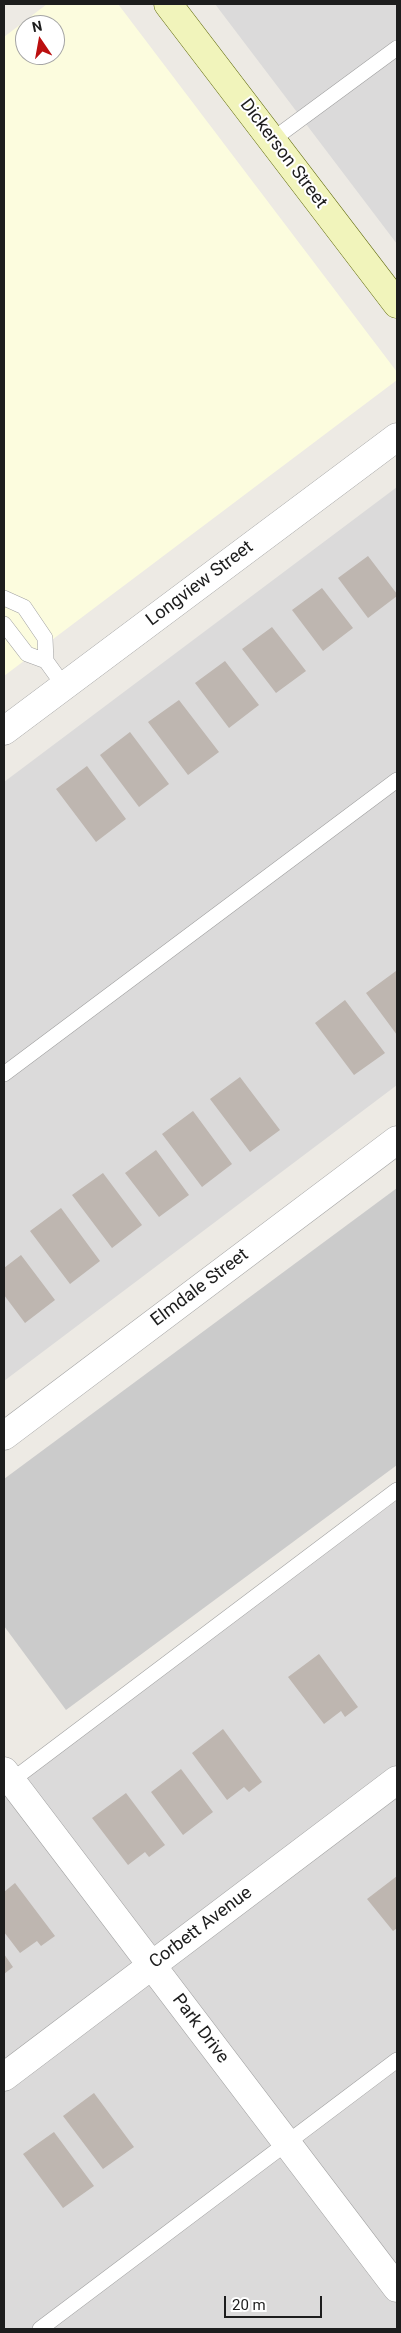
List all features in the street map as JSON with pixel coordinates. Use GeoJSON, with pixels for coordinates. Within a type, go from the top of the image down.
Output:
{"type":"FeatureCollection","features":[{"type":"Feature","properties":{"kind":"street","name":"Dickerson Street"},"geometry":{"type":"LineString","coordinates":[[168,4],[397,304]]}},
{"type":"Feature","properties":{"kind":"street","name":"Longview Street"},"geometry":{"type":"LineString","coordinates":[[4,731],[397,437]]}},
{"type":"Feature","properties":{"kind":"street","name":"Elmdale Street"},"geometry":{"type":"LineString","coordinates":[[4,1436],[397,1140]]}},
{"type":"Feature","properties":{"kind":"street","name":"Park Drive"},"geometry":{"type":"LineString","coordinates":[[6,1779],[152,1965],[397,2288]]}},
{"type":"Feature","properties":{"kind":"street","name":"Corbett Avenue"},"geometry":{"type":"LineString","coordinates":[[4,2077],[397,1780]]}},
{"type":"Feature","properties":{"kind":"lane"},"geometry":{"type":"LineString","coordinates":[[272,140],[397,48]]}},
{"type":"Feature","properties":{"kind":"lane"},"geometry":{"type":"LineString","coordinates":[[4,598],[24,607],[45,638],[46,661],[64,686]]}},
{"type":"Feature","properties":{"kind":"lane"},"geometry":{"type":"LineString","coordinates":[[4,624],[27,654],[46,661]]}},
{"type":"Feature","properties":{"kind":"lane"},"geometry":{"type":"LineString","coordinates":[[4,1074],[397,780]]}},
{"type":"Feature","properties":{"kind":"lane"},"geometry":{"type":"LineString","coordinates":[[6,1779],[397,1490]]}},
{"type":"Feature","properties":{"kind":"lane"},"geometry":{"type":"LineString","coordinates":[[40,2329],[397,2060]]}},
{"type":"Feature","properties":{"kind":"shaded area"},"geometry":{"type":"Polygon","coordinates":[[[47,4],[118,4],[397,372],[397,380],[4,676],[4,37],[15,29],[15,65],[65,65],[65,15],[33,15],[47,4]]]}},
{"type":"Feature","properties":{"kind":"shaded area"},"geometry":{"type":"Polygon","coordinates":[[[215,4],[397,4],[397,244],[215,4]]]}},
{"type":"Feature","properties":{"kind":"shaded area"},"geometry":{"type":"Polygon","coordinates":[[[397,487],[397,1085],[4,1381],[4,782],[397,487]]]}},
{"type":"Feature","properties":{"kind":"shaded area"},"geometry":{"type":"Polygon","coordinates":[[[397,1188],[397,1465],[66,1710],[4,1626],[4,1479],[397,1188]]]}},
{"type":"Feature","properties":{"kind":"shaded area"},"geometry":{"type":"Polygon","coordinates":[[[397,1500],[397,2329],[4,2329],[4,1793],[397,1500]]]}},
{"type":"Feature","properties":{"kind":"building"},"geometry":{"type":"Polygon","coordinates":[[[368,556],[397,596],[368,618],[338,578],[368,556]]]}},
{"type":"Feature","properties":{"kind":"building"},"geometry":{"type":"Polygon","coordinates":[[[322,588],[353,628],[323,651],[292,610],[322,588]]]}},
{"type":"Feature","properties":{"kind":"building"},"geometry":{"type":"Polygon","coordinates":[[[272,627],[306,671],[276,693],[242,649],[272,627]]]}},
{"type":"Feature","properties":{"kind":"building"},"geometry":{"type":"Polygon","coordinates":[[[225,661],[259,705],[229,728],[195,683],[225,661]]]}},
{"type":"Feature","properties":{"kind":"building"},"geometry":{"type":"Polygon","coordinates":[[[179,700],[219,752],[188,775],[148,722],[179,700]]]}},
{"type":"Feature","properties":{"kind":"building"},"geometry":{"type":"Polygon","coordinates":[[[130,732],[169,784],[139,807],[100,755],[130,732]]]}},
{"type":"Feature","properties":{"kind":"building"},"geometry":{"type":"Polygon","coordinates":[[[87,766],[126,819],[96,842],[56,789],[87,766]]]}},
{"type":"Feature","properties":{"kind":"building"},"geometry":{"type":"Polygon","coordinates":[[[397,972],[397,1035],[366,993],[397,972]]]}},
{"type":"Feature","properties":{"kind":"building"},"geometry":{"type":"Polygon","coordinates":[[[345,1000],[385,1053],[354,1075],[315,1023],[345,1000]]]}},
{"type":"Feature","properties":{"kind":"building"},"geometry":{"type":"Polygon","coordinates":[[[240,1077],[280,1130],[250,1152],[210,1099],[240,1077]]]}},
{"type":"Feature","properties":{"kind":"building"},"geometry":{"type":"Polygon","coordinates":[[[193,1111],[232,1164],[202,1187],[162,1134],[193,1111]]]}},
{"type":"Feature","properties":{"kind":"building"},"geometry":{"type":"Polygon","coordinates":[[[156,1150],[189,1195],[159,1217],[125,1173],[156,1150]]]}},
{"type":"Feature","properties":{"kind":"building"},"geometry":{"type":"Polygon","coordinates":[[[103,1173],[142,1225],[112,1248],[72,1195],[103,1173]]]}},
{"type":"Feature","properties":{"kind":"building"},"geometry":{"type":"Polygon","coordinates":[[[61,1208],[100,1261],[70,1284],[30,1231],[61,1208]]]}},
{"type":"Feature","properties":{"kind":"building"},"geometry":{"type":"Polygon","coordinates":[[[21,1255],[55,1300],[25,1323],[4,1295],[4,1268],[21,1255]]]}},
{"type":"Feature","properties":{"kind":"building"},"geometry":{"type":"Polygon","coordinates":[[[319,1654],[358,1707],[345,1717],[341,1711],[324,1724],[288,1677],[319,1654]]]}},
{"type":"Feature","properties":{"kind":"building"},"geometry":{"type":"Polygon","coordinates":[[[223,1729],[262,1782],[249,1792],[244,1787],[227,1800],[192,1753],[223,1729]]]}},
{"type":"Feature","properties":{"kind":"building"},"geometry":{"type":"Polygon","coordinates":[[[181,1769],[213,1812],[183,1835],[151,1792],[181,1769]]]}},
{"type":"Feature","properties":{"kind":"building"},"geometry":{"type":"Polygon","coordinates":[[[126,1793],[165,1845],[149,1857],[145,1852],[128,1865],[92,1818],[126,1793]]]}},
{"type":"Feature","properties":{"kind":"building"},"geometry":{"type":"Polygon","coordinates":[[[397,1876],[397,1928],[393,1931],[367,1899],[397,1876]]]}},
{"type":"Feature","properties":{"kind":"building"},"geometry":{"type":"Polygon","coordinates":[[[15,1883],[55,1936],[41,1946],[37,1941],[20,1953],[4,1932],[4,1892],[15,1883]]]}},
{"type":"Feature","properties":{"kind":"building"},"geometry":{"type":"Polygon","coordinates":[[[4,1954],[13,1967],[4,1974],[4,1954]]]}},
{"type":"Feature","properties":{"kind":"building"},"geometry":{"type":"Polygon","coordinates":[[[94,2093],[134,2147],[103,2169],[63,2116],[94,2093]]]}},
{"type":"Feature","properties":{"kind":"building"},"geometry":{"type":"Polygon","coordinates":[[[54,2132],[94,2186],[63,2208],[23,2154],[54,2132]]]}}]}
